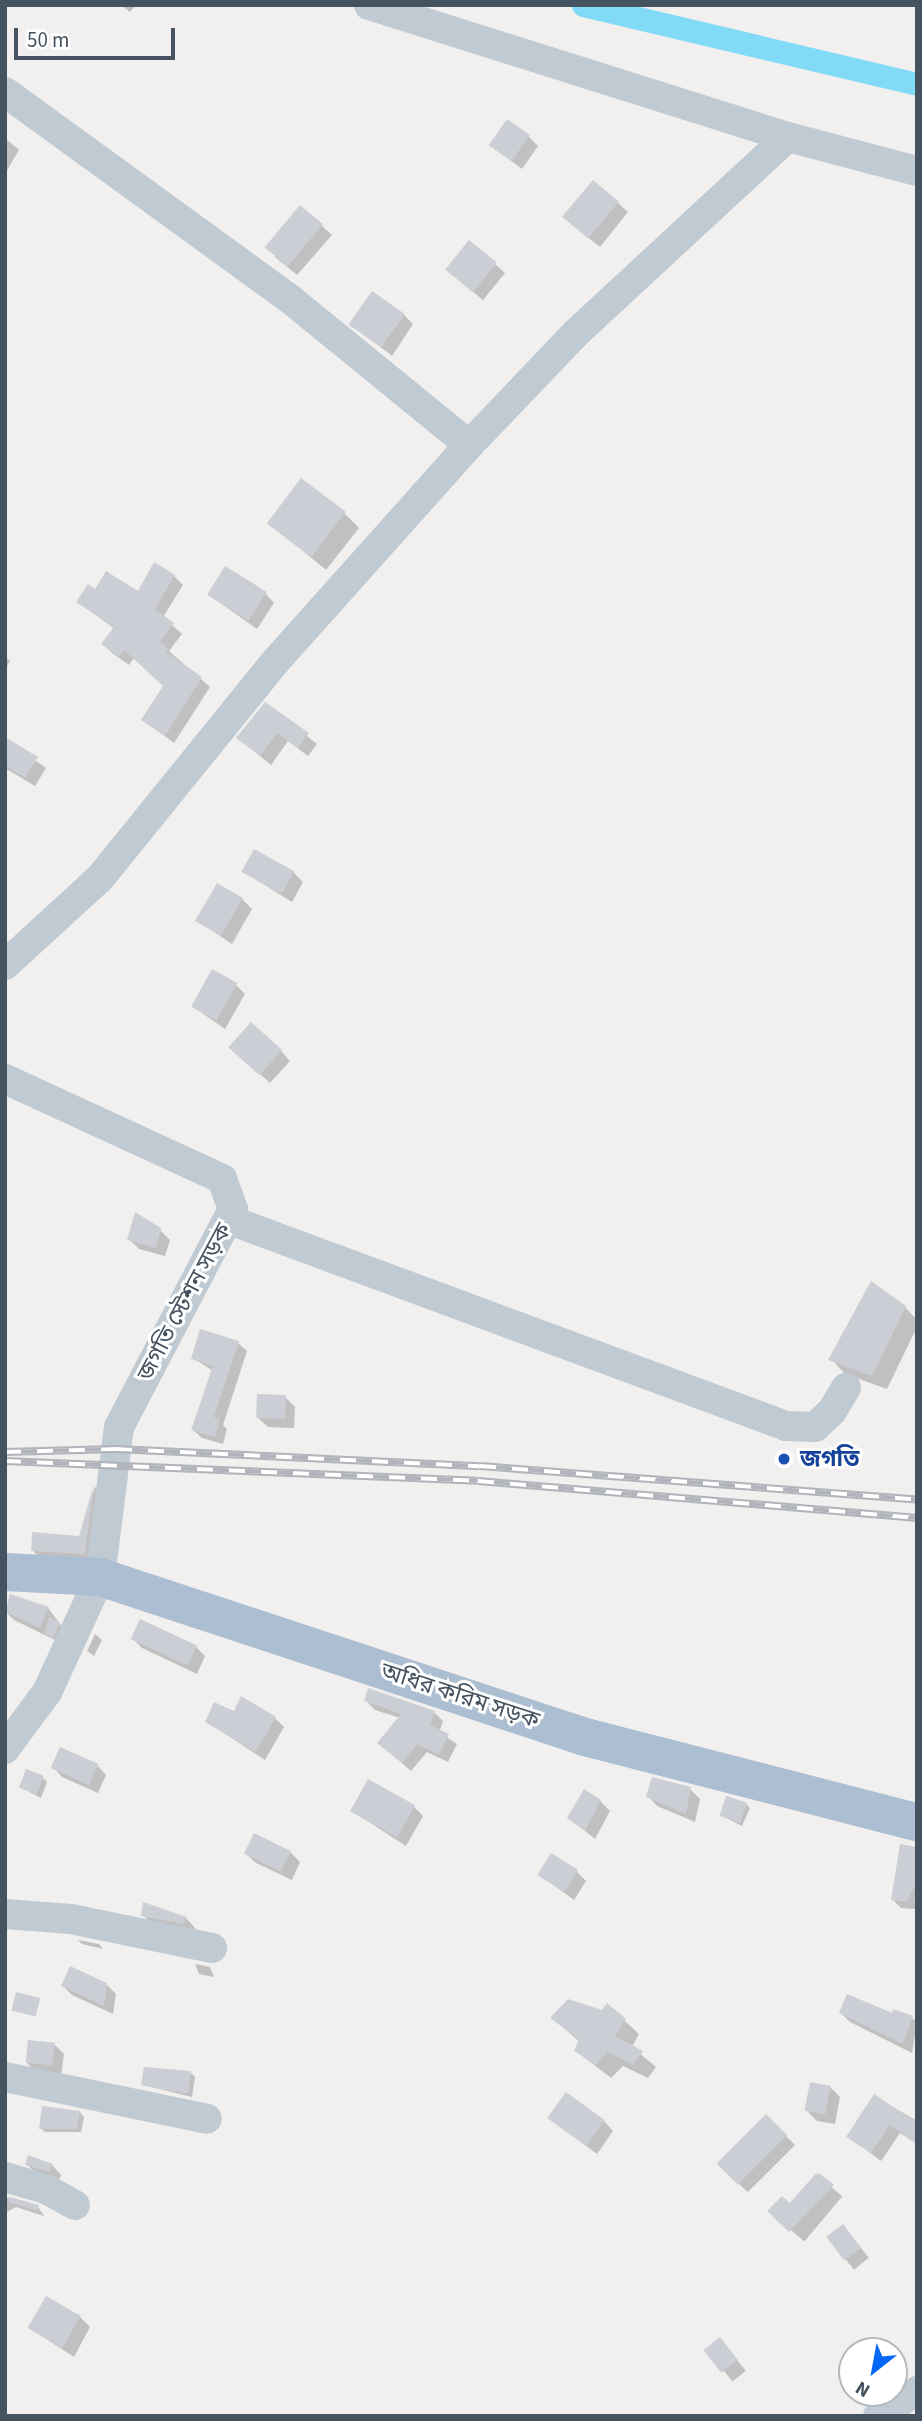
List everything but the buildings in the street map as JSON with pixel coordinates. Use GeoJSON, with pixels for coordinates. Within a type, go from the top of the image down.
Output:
{"type":"FeatureCollection","features":[{"type":"Feature","properties":{"kind":"main road","name":"অধির করিম সড়ক"},"geometry":{"type":"LineString","coordinates":[[5,1572],[100,1577],[585,1737],[917,1822]]}},
{"type":"Feature","properties":{"kind":"street"},"geometry":{"type":"LineString","coordinates":[[369,5],[788,138],[917,171]]}},
{"type":"Feature","properties":{"kind":"street"},"geometry":{"type":"LineString","coordinates":[[5,92],[290,299],[469,445]]}},
{"type":"Feature","properties":{"kind":"street"},"geometry":{"type":"LineString","coordinates":[[5,965],[100,878],[275,662],[469,445],[575,334],[788,138]]}},
{"type":"Feature","properties":{"kind":"street","name":"জগতি স্টেশন সড়ক"},"geometry":{"type":"LineString","coordinates":[[5,1079],[222,1179],[232,1198],[230,1220],[119,1427],[100,1577],[47,1692],[5,1749]]}},
{"type":"Feature","properties":{"kind":"street"},"geometry":{"type":"LineString","coordinates":[[230,1220],[786,1426],[814,1427],[832,1411],[846,1388]]}},
{"type":"Feature","properties":{"kind":"street"},"geometry":{"type":"LineString","coordinates":[[5,1914],[71,1919],[212,1948]]}},
{"type":"Feature","properties":{"kind":"street"},"geometry":{"type":"LineString","coordinates":[[5,2077],[207,2119]]}},
{"type":"Feature","properties":{"kind":"street"},"geometry":{"type":"LineString","coordinates":[[5,2177],[46,2189],[75,2205]]}},
{"type":"Feature","properties":{"kind":"street"},"geometry":{"type":"LineString","coordinates":[[878,2416],[917,2391]]}},
{"type":"Feature","properties":{"kind":"waterway"},"geometry":{"type":"LineString","coordinates":[[583,5],[917,84]]}},
{"type":"Feature","properties":{"kind":"railway"},"geometry":{"type":"LineString","coordinates":[[5,1452],[116,1449],[480,1466],[917,1500]]}},
{"type":"Feature","properties":{"kind":"railway"},"geometry":{"type":"LineString","coordinates":[[5,1461],[478,1481],[917,1518]]}},
{"type":"Feature","properties":{"kind":"place","name":"জগতি"},"geometry":{"type":"Point","coordinates":[784,1459]}}]}
